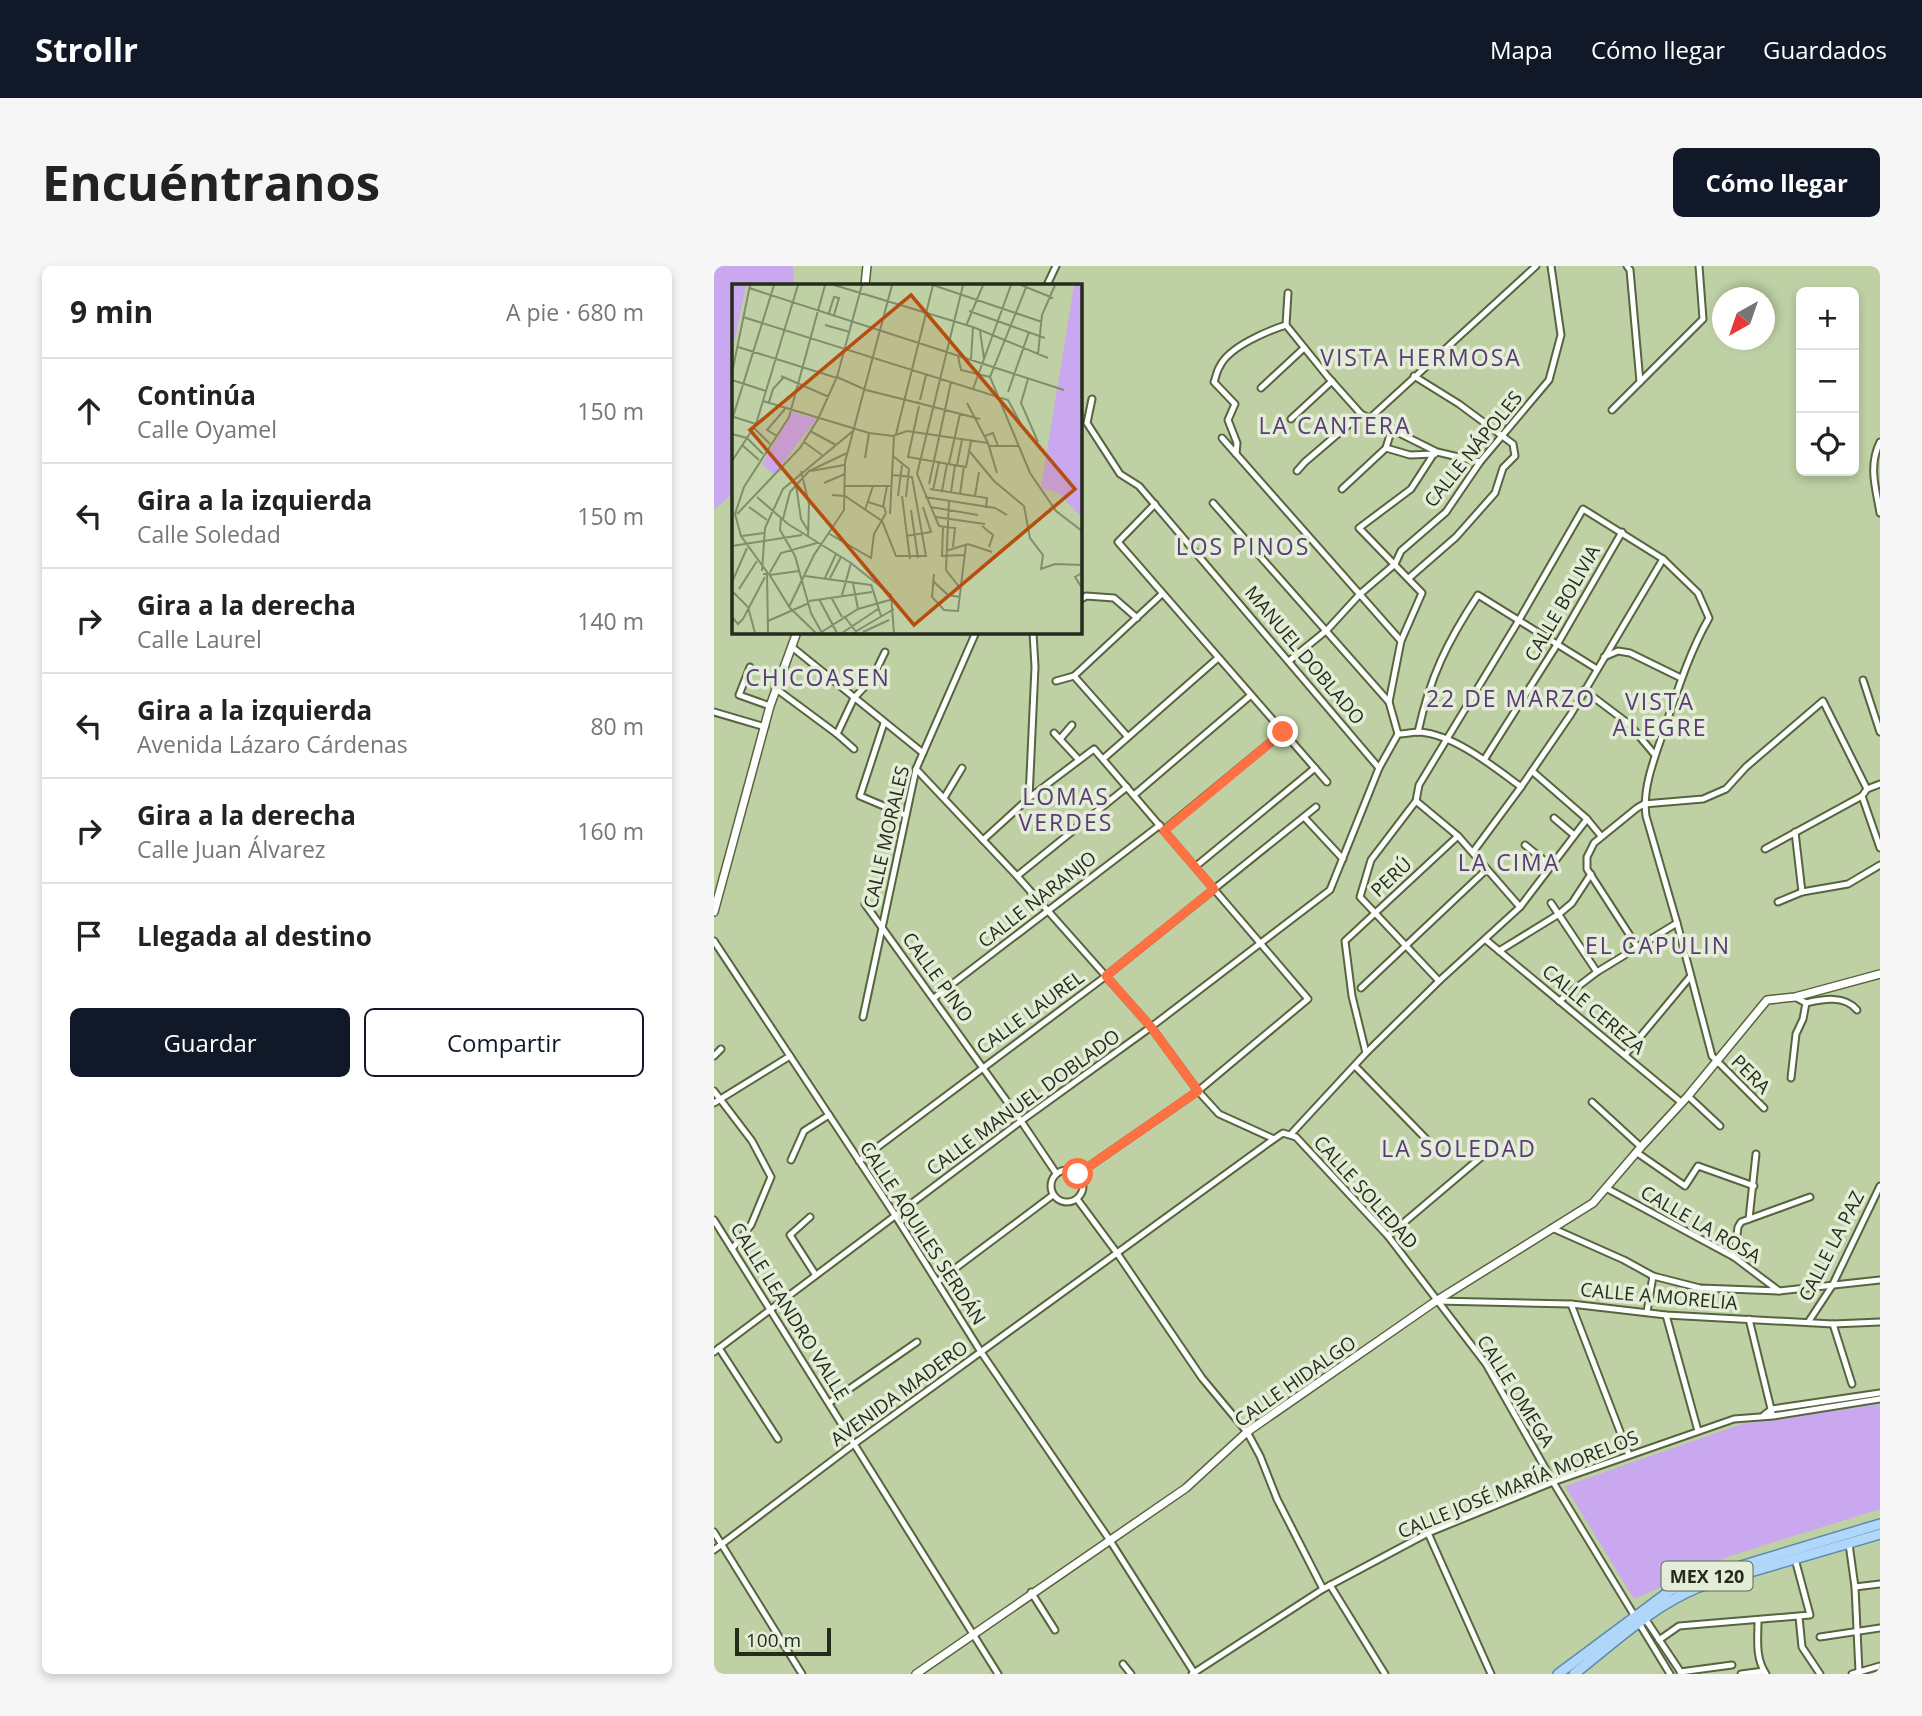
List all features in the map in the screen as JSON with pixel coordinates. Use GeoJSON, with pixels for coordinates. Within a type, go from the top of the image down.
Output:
{"type":"FeatureCollection","features":[{"type":"Feature","properties":{"kind":"main road","name":"MEX 120"},"geometry":{"type":"LineString","coordinates":[[1558,1674],[1637,1615],[1678,1595],[1880,1524]]}},
{"type":"Feature","properties":{"kind":"main road","name":"MEX 120"},"geometry":{"type":"LineString","coordinates":[[1792,1554],[1849,1544],[1880,1534]]}},
{"type":"Feature","properties":{"kind":"main road","name":"MEX 120"},"geometry":{"type":"LineString","coordinates":[[1574,1674],[1637,1615]]}},
{"type":"Feature","properties":{"kind":"street"},"geometry":{"type":"LineString","coordinates":[[865,284],[867,266]]}},
{"type":"Feature","properties":{"kind":"street"},"geometry":{"type":"LineString","coordinates":[[1047,284],[1056,266]]}},
{"type":"Feature","properties":{"kind":"street"},"geometry":{"type":"LineString","coordinates":[[1370,418],[1536,266]]}},
{"type":"Feature","properties":{"kind":"street","name":"CALLE NÁPOLES"},"geometry":{"type":"LineString","coordinates":[[1327,630],[1360,594],[1395,564],[1401,551],[1446,512],[1480,462],[1549,380],[1561,335],[1551,266]]}},
{"type":"Feature","properties":{"kind":"street"},"geometry":{"type":"LineString","coordinates":[[1627,266],[1630,270],[1640,382]]}},
{"type":"Feature","properties":{"kind":"street"},"geometry":{"type":"LineString","coordinates":[[1612,410],[1703,319],[1699,266]]}},
{"type":"Feature","properties":{"kind":"street"},"geometry":{"type":"LineString","coordinates":[[1288,293],[1286,325],[1361,414],[1392,428],[1435,454]]}},
{"type":"Feature","properties":{"kind":"street"},"geometry":{"type":"LineString","coordinates":[[1236,454],[1237,443],[1228,420],[1235,404],[1214,382],[1220,363],[1265,332],[1286,325]]}},
{"type":"Feature","properties":{"kind":"street"},"geometry":{"type":"LineString","coordinates":[[1261,388],[1304,348]]}},
{"type":"Feature","properties":{"kind":"street"},"geometry":{"type":"LineString","coordinates":[[1409,578],[1456,537],[1495,493],[1503,468],[1515,456],[1513,444],[1459,404],[1414,376]]}},
{"type":"Feature","properties":{"kind":"street"},"geometry":{"type":"LineString","coordinates":[[1291,419],[1332,382]]}},
{"type":"Feature","properties":{"kind":"street","name":"MANUEL DOBLADO"},"geometry":{"type":"LineString","coordinates":[[1092,399],[1087,423],[1119,474],[1139,486],[1155,504],[1380,768]]}},
{"type":"Feature","properties":{"kind":"street"},"geometry":{"type":"LineString","coordinates":[[1297,471],[1361,414]]}},
{"type":"Feature","properties":{"kind":"street"},"geometry":{"type":"LineString","coordinates":[[1342,489],[1386,449],[1392,428]]}},
{"type":"Feature","properties":{"kind":"street"},"geometry":{"type":"LineString","coordinates":[[1222,438],[1401,641]]}},
{"type":"Feature","properties":{"kind":"street"},"geometry":{"type":"LineString","coordinates":[[1879,445],[1873,473],[1880,513]]}},
{"type":"Feature","properties":{"kind":"street"},"geometry":{"type":"LineString","coordinates":[[1386,449],[1410,455],[1435,454],[1480,462]]}},
{"type":"Feature","properties":{"kind":"street"},"geometry":{"type":"LineString","coordinates":[[1389,702],[1401,641],[1422,593],[1359,528],[1410,489],[1435,454]]}},
{"type":"Feature","properties":{"kind":"street"},"geometry":{"type":"LineString","coordinates":[[1213,503],[1389,702],[1400,734],[1416,732],[1446,740],[1485,760],[1521,788]]}},
{"type":"Feature","properties":{"kind":"street"},"geometry":{"type":"LineString","coordinates":[[1155,504],[1118,542],[1327,782]]}},
{"type":"Feature","properties":{"kind":"street"},"geometry":{"type":"LineString","coordinates":[[1439,981],[1360,897],[1371,860],[1416,801],[1419,785],[1583,509],[1663,559],[1698,593],[1709,618],[1698,636],[1681,678],[1655,755],[1644,804],[1712,1056],[1717,1062]]}},
{"type":"Feature","properties":{"kind":"street","name":"CALLE BOLIVIA"},"geometry":{"type":"LineString","coordinates":[[1485,760],[1558,643],[1622,532]]}},
{"type":"Feature","properties":{"kind":"street"},"geometry":{"type":"LineString","coordinates":[[1473,852],[1521,788],[1663,559]]}},
{"type":"Feature","properties":{"kind":"street"},"geometry":{"type":"LineString","coordinates":[[1056,681],[1074,676],[1162,594]]}},
{"type":"Feature","properties":{"kind":"street"},"geometry":{"type":"LineString","coordinates":[[1416,732],[1427,691],[1443,652],[1478,595],[1597,669]]}},
{"type":"Feature","properties":{"kind":"street"},"geometry":{"type":"LineString","coordinates":[[1082,599],[1086,596],[1114,598],[1137,618]]}},
{"type":"Feature","properties":{"kind":"street"},"geometry":{"type":"LineString","coordinates":[[1289,661],[1327,630]]}},
{"type":"Feature","properties":{"kind":"street"},"geometry":{"type":"LineString","coordinates":[[714,912],[775,688],[796,634]]}},
{"type":"Feature","properties":{"kind":"street","name":"CALLE MORALES"},"geometry":{"type":"LineString","coordinates":[[863,1017],[916,769],[975,634]]}},
{"type":"Feature","properties":{"kind":"street"},"geometry":{"type":"LineString","coordinates":[[1029,797],[1035,667],[1033,634]]}},
{"type":"Feature","properties":{"kind":"street"},"geometry":{"type":"LineString","coordinates":[[792,648],[923,753]]}},
{"type":"Feature","properties":{"kind":"street"},"geometry":{"type":"LineString","coordinates":[[1604,657],[1618,651],[1630,653],[1681,678]]}},
{"type":"Feature","properties":{"kind":"street"},"geometry":{"type":"LineString","coordinates":[[837,734],[854,698],[872,679],[885,652]]}},
{"type":"Feature","properties":{"kind":"street"},"geometry":{"type":"LineString","coordinates":[[1103,759],[1218,658]]}},
{"type":"Feature","properties":{"kind":"street"},"geometry":{"type":"LineString","coordinates":[[750,667],[739,695],[770,706]]}},
{"type":"Feature","properties":{"kind":"street"},"geometry":{"type":"LineString","coordinates":[[1074,676],[1128,737]]}},
{"type":"Feature","properties":{"kind":"street"},"geometry":{"type":"LineString","coordinates":[[1863,680],[1880,727]]}},
{"type":"Feature","properties":{"kind":"street"},"geometry":{"type":"LineString","coordinates":[[775,688],[854,750]]}},
{"type":"Feature","properties":{"kind":"street"},"geometry":{"type":"LineString","coordinates":[[1584,690],[1629,724],[1655,755]]}},
{"type":"Feature","properties":{"kind":"street"},"geometry":{"type":"LineString","coordinates":[[1134,795],[1251,695]]}},
{"type":"Feature","properties":{"kind":"street"},"geometry":{"type":"LineString","coordinates":[[1638,948],[1587,869],[1587,856],[1594,843],[1637,808],[1644,804],[1703,799],[1726,789],[1746,767],[1823,701],[1867,789]]}},
{"type":"Feature","properties":{"kind":"street"},"geometry":{"type":"LineString","coordinates":[[714,712],[765,727]]}},
{"type":"Feature","properties":{"kind":"street"},"geometry":{"type":"LineString","coordinates":[[884,723],[860,796],[905,815]]}},
{"type":"Feature","properties":{"kind":"street"},"geometry":{"type":"LineString","coordinates":[[1060,739],[1072,725]]}},
{"type":"Feature","properties":{"kind":"street","name":"CALLE NARANJO"},"geometry":{"type":"LineString","coordinates":[[934,998],[1047,911],[1162,828],[1283,732]]}},
{"type":"Feature","properties":{"kind":"street"},"geometry":{"type":"LineString","coordinates":[[1054,733],[1079,760]]}},
{"type":"Feature","properties":{"kind":"street","name":"CALLE MANUEL DOBLADO"},"geometry":{"type":"LineString","coordinates":[[716,1350],[1151,1027],[1330,890],[1380,768],[1400,734]]}},
{"type":"Feature","properties":{"kind":"street"},"geometry":{"type":"LineString","coordinates":[[983,840],[1029,797],[1094,749],[1308,999],[1198,1091],[1078,1174]]}},
{"type":"Feature","properties":{"kind":"street"},"geometry":{"type":"LineString","coordinates":[[944,798],[962,768]]}},
{"type":"Feature","properties":{"kind":"street"},"geometry":{"type":"LineString","coordinates":[[1195,867],[1315,768]]}},
{"type":"Feature","properties":{"kind":"street"},"geometry":{"type":"LineString","coordinates":[[916,769],[1017,876],[1151,1027],[1198,1091],[1219,1114],[1274,1139]]}},
{"type":"Feature","properties":{"kind":"street"},"geometry":{"type":"LineString","coordinates":[[1532,771],[1587,819],[1601,836]]}},
{"type":"Feature","properties":{"kind":"street"},"geometry":{"type":"LineString","coordinates":[[1765,849],[1880,784]]}},
{"type":"Feature","properties":{"kind":"street"},"geometry":{"type":"LineString","coordinates":[[1017,876],[1127,787]]}},
{"type":"Feature","properties":{"kind":"street"},"geometry":{"type":"LineString","coordinates":[[1862,796],[1880,848]]}},
{"type":"Feature","properties":{"kind":"street"},"geometry":{"type":"LineString","coordinates":[[1416,801],[1458,836],[1520,907]]}},
{"type":"Feature","properties":{"kind":"street","name":"CALLE LAUREL"},"geometry":{"type":"LineString","coordinates":[[859,1161],[1106,976],[1317,807]]}},
{"type":"Feature","properties":{"kind":"street"},"geometry":{"type":"LineString","coordinates":[[1304,817],[1343,859]]}},
{"type":"Feature","properties":{"kind":"street"},"geometry":{"type":"LineString","coordinates":[[1554,818],[1574,835]]}},
{"type":"Feature","properties":{"kind":"street"},"geometry":{"type":"LineString","coordinates":[[1291,1134],[1356,1067],[1366,1053],[1520,907],[1587,819]]}},
{"type":"Feature","properties":{"kind":"street"},"geometry":{"type":"LineString","coordinates":[[1795,832],[1802,892]]}},
{"type":"Feature","properties":{"kind":"street","name":"PERÚ"},"geometry":{"type":"LineString","coordinates":[[1366,1053],[1352,996],[1345,941],[1458,836]]}},
{"type":"Feature","properties":{"kind":"street"},"geometry":{"type":"LineString","coordinates":[[1525,845],[1551,866]]}},
{"type":"Feature","properties":{"kind":"street"},"geometry":{"type":"LineString","coordinates":[[1778,902],[1802,892],[1847,884],[1880,865]]}},
{"type":"Feature","properties":{"kind":"street"},"geometry":{"type":"LineString","coordinates":[[1361,988],[1487,869]]}},
{"type":"Feature","properties":{"kind":"street"},"geometry":{"type":"LineString","coordinates":[[1499,951],[1559,914],[1572,903],[1591,874]]}},
{"type":"Feature","properties":{"kind":"street"},"geometry":{"type":"LineString","coordinates":[[1551,903],[1597,972]]}},
{"type":"Feature","properties":{"kind":"street","name":"CALLE PINO"},"geometry":{"type":"LineString","coordinates":[[865,904],[1056,1173]]}},
{"type":"Feature","properties":{"kind":"street"},"geometry":{"type":"LineString","coordinates":[[1559,1001],[1597,972],[1677,923]]}},
{"type":"Feature","properties":{"kind":"street","name":"CALLE CEREZA"},"geometry":{"type":"LineString","coordinates":[[1486,940],[1682,1103]]}},
{"type":"Feature","properties":{"kind":"street","name":"CALLE AQUILES SERDÁN"},"geometry":{"type":"LineString","coordinates":[[714,942],[895,1215],[981,1352],[1109,1539],[1194,1674]]}},
{"type":"Feature","properties":{"kind":"street","name":"CALLE HIDALGO"},"geometry":{"type":"LineString","coordinates":[[916,1674],[1031,1592],[1186,1488],[1247,1432],[1436,1301],[1593,1203],[1638,1149],[1688,1096],[1767,1000],[1795,997],[1880,974]]}},
{"type":"Feature","properties":{"kind":"street"},"geometry":{"type":"LineString","coordinates":[[1625,1055],[1690,977]]}},
{"type":"Feature","properties":{"kind":"street"},"geometry":{"type":"LineString","coordinates":[[1795,997],[1806,1003],[1837,999],[1852,1004],[1857,1010]]}},
{"type":"Feature","properties":{"kind":"street"},"geometry":{"type":"LineString","coordinates":[[1791,1078],[1796,1034],[1806,1003]]}},
{"type":"Feature","properties":{"kind":"street"},"geometry":{"type":"LineString","coordinates":[[714,1056],[721,1049]]}},
{"type":"Feature","properties":{"kind":"street"},"geometry":{"type":"LineString","coordinates":[[717,1102],[790,1056]]}},
{"type":"Feature","properties":{"kind":"street","name":"PERA"},"geometry":{"type":"LineString","coordinates":[[1717,1062],[1764,1108]]}},
{"type":"Feature","properties":{"kind":"street"},"geometry":{"type":"LineString","coordinates":[[1356,1067],[1433,1146]]}},
{"type":"Feature","properties":{"kind":"street"},"geometry":{"type":"LineString","coordinates":[[714,1091],[717,1102],[752,1141],[771,1177],[751,1224],[732,1249]]}},
{"type":"Feature","properties":{"kind":"street"},"geometry":{"type":"LineString","coordinates":[[1688,1096],[1720,1126]]}},
{"type":"Feature","properties":{"kind":"street"},"geometry":{"type":"LineString","coordinates":[[1592,1102],[1638,1149],[1685,1186],[1698,1166],[1754,1186]]}},
{"type":"Feature","properties":{"kind":"street"},"geometry":{"type":"LineString","coordinates":[[791,1160],[804,1131],[829,1115]]}},
{"type":"Feature","properties":{"kind":"street","name":"CALLE SOLEDAD"},"geometry":{"type":"LineString","coordinates":[[1274,1139],[1283,1133],[1291,1134],[1388,1236],[1436,1301]]}},
{"type":"Feature","properties":{"kind":"street","name":"AVENIDA MADERO"},"geometry":{"type":"LineString","coordinates":[[714,1550],[854,1444],[1274,1139]]}},
{"type":"Feature","properties":{"kind":"street"},"geometry":{"type":"LineString","coordinates":[[1388,1236],[1493,1147]]}},
{"type":"Feature","properties":{"kind":"street"},"geometry":{"type":"LineString","coordinates":[[1749,1219],[1756,1154]]}},
{"type":"Feature","properties":{"kind":"street"},"geometry":{"type":"LineString","coordinates":[[1067,1169],[1078,1174],[1083,1187],[1077,1199],[1064,1203],[1053,1195],[1050,1183],[1056,1173],[1067,1169]]}},
{"type":"Feature","properties":{"kind":"street","name":"CALLE LA PAZ"},"geometry":{"type":"LineString","coordinates":[[1809,1321],[1832,1286],[1880,1186]]}},
{"type":"Feature","properties":{"kind":"street","name":"CALLE LA ROSA"},"geometry":{"type":"LineString","coordinates":[[1606,1188],[1734,1257],[1779,1291]]}},
{"type":"Feature","properties":{"kind":"street"},"geometry":{"type":"LineString","coordinates":[[937,1282],[1053,1195]]}},
{"type":"Feature","properties":{"kind":"street"},"geometry":{"type":"LineString","coordinates":[[1734,1257],[1741,1222],[1810,1197]]}},
{"type":"Feature","properties":{"kind":"street"},"geometry":{"type":"LineString","coordinates":[[1077,1199],[1202,1378],[1247,1432],[1277,1499],[1326,1587],[1385,1674]]}},
{"type":"Feature","properties":{"kind":"street"},"geometry":{"type":"LineString","coordinates":[[810,1217],[790,1235],[816,1274]]}},
{"type":"Feature","properties":{"kind":"street","name":"CALLE LEANDRO VALLE"},"geometry":{"type":"LineString","coordinates":[[714,1220],[998,1674]]}},
{"type":"Feature","properties":{"kind":"street"},"geometry":{"type":"LineString","coordinates":[[1552,1228],[1653,1276],[1700,1288],[1779,1291],[1880,1280]]}},
{"type":"Feature","properties":{"kind":"street"},"geometry":{"type":"LineString","coordinates":[[1647,1312],[1653,1276]]}},
{"type":"Feature","properties":{"kind":"street","name":"CALLE A MORELIA"},"geometry":{"type":"LineString","coordinates":[[1436,1301],[1571,1304],[1666,1315],[1833,1324],[1880,1322]]}},
{"type":"Feature","properties":{"kind":"street","name":"CALLE OMEGA"},"geometry":{"type":"LineString","coordinates":[[1436,1301],[1486,1364],[1553,1482],[1637,1615],[1670,1674]]}},
{"type":"Feature","properties":{"kind":"street"},"geometry":{"type":"LineString","coordinates":[[1571,1304],[1629,1455]]}},
{"type":"Feature","properties":{"kind":"street"},"geometry":{"type":"LineString","coordinates":[[1666,1315],[1698,1431]]}},
{"type":"Feature","properties":{"kind":"street"},"geometry":{"type":"LineString","coordinates":[[1749,1319],[1772,1413]]}},
{"type":"Feature","properties":{"kind":"street"},"geometry":{"type":"LineString","coordinates":[[1833,1324],[1852,1384]]}},
{"type":"Feature","properties":{"kind":"street"},"geometry":{"type":"LineString","coordinates":[[829,1403],[917,1342]]}},
{"type":"Feature","properties":{"kind":"street"},"geometry":{"type":"LineString","coordinates":[[716,1350],[778,1439]]}},
{"type":"Feature","properties":{"kind":"street","name":"CALLE JOSÉ MARÍA MORELOS"},"geometry":{"type":"LineString","coordinates":[[1194,1674],[1326,1587],[1428,1533],[1553,1482],[1734,1419],[1761,1417],[1880,1393]]}},
{"type":"Feature","properties":{"kind":"street","name":"CALLE JOSÉ MARÍA MORELOS"},"geometry":{"type":"LineString","coordinates":[[1772,1413],[1880,1399]]}},
{"type":"Feature","properties":{"kind":"street"},"geometry":{"type":"LineString","coordinates":[[714,1532],[802,1674]]}},
{"type":"Feature","properties":{"kind":"street"},"geometry":{"type":"LineString","coordinates":[[1428,1533],[1491,1674]]}},
{"type":"Feature","properties":{"kind":"street"},"geometry":{"type":"LineString","coordinates":[[1849,1544],[1858,1630],[1855,1673],[1880,1666]]}},
{"type":"Feature","properties":{"kind":"street"},"geometry":{"type":"LineString","coordinates":[[1659,1640],[1679,1626],[1810,1615],[1792,1554]]}},
{"type":"Feature","properties":{"kind":"street"},"geometry":{"type":"LineString","coordinates":[[1854,1587],[1880,1584]]}},
{"type":"Feature","properties":{"kind":"street"},"geometry":{"type":"LineString","coordinates":[[1031,1592],[1055,1630]]}},
{"type":"Feature","properties":{"kind":"street","name":"CALLE OMEGA"},"geometry":{"type":"LineString","coordinates":[[1637,1615],[1659,1640],[1681,1673]]}},
{"type":"Feature","properties":{"kind":"street"},"geometry":{"type":"LineString","coordinates":[[1799,1617],[1802,1647],[1820,1674]]}},
{"type":"Feature","properties":{"kind":"street"},"geometry":{"type":"LineString","coordinates":[[1758,1620],[1759,1664],[1765,1672]]}},
{"type":"Feature","properties":{"kind":"street"},"geometry":{"type":"LineString","coordinates":[[1820,1637],[1880,1628]]}},
{"type":"Feature","properties":{"kind":"street"},"geometry":{"type":"LineString","coordinates":[[1123,1664],[1131,1674]]}},
{"type":"Feature","properties":{"kind":"street"},"geometry":{"type":"LineString","coordinates":[[1681,1673],[1732,1665]]}},
{"type":"Feature","properties":{"kind":"street"},"geometry":{"type":"LineString","coordinates":[[1741,1674],[1765,1672]]}},
{"type":"Feature","properties":{"kind":"shaded area"},"geometry":{"type":"Polygon","coordinates":[[[714,266],[793,266],[794,284],[732,284],[732,494],[714,510],[714,266]]]}},
{"type":"Feature","properties":{"kind":"shaded area"},"geometry":{"type":"Polygon","coordinates":[[[1880,1404],[1880,1509],[1730,1556],[1634,1599],[1565,1486],[1742,1424],[1880,1404]]]}},
{"type":"Feature","properties":{"kind":"district","name":"VISTA HERMOSA"},"geometry":{"type":"Point","coordinates":[1421,357]}},
{"type":"Feature","properties":{"kind":"district","name":"LA CANTERA"},"geometry":{"type":"Point","coordinates":[1335,425]}},
{"type":"Feature","properties":{"kind":"district","name":"LOS PINOS"},"geometry":{"type":"Point","coordinates":[1243,546]}},
{"type":"Feature","properties":{"kind":"district","name":"CHICOASEN"},"geometry":{"type":"Point","coordinates":[818,677]}},
{"type":"Feature","properties":{"kind":"district","name":"22 DE MARZO"},"geometry":{"type":"Point","coordinates":[1511,698]}},
{"type":"Feature","properties":{"kind":"district","name":"VISTA ALEGRE"},"geometry":{"type":"Point","coordinates":[1660,714]}},
{"type":"Feature","properties":{"kind":"district","name":"LOMAS VERDES"},"geometry":{"type":"Point","coordinates":[1066,809]}},
{"type":"Feature","properties":{"kind":"district","name":"LA CIMA"},"geometry":{"type":"Point","coordinates":[1509,862]}},
{"type":"Feature","properties":{"kind":"district","name":"EL CAPULIN"},"geometry":{"type":"Point","coordinates":[1658,945]}},
{"type":"Feature","properties":{"kind":"district","name":"LA SOLEDAD"},"geometry":{"type":"Point","coordinates":[1459,1148]}},
{"type":"Feature","properties":{"kind":"route"},"geometry":{"type":"LineString","coordinates":[[1078,1174],[1198,1091],[1151,1027],[1106,976],[1214,889],[1164,831],[1283,732]]}}]}
